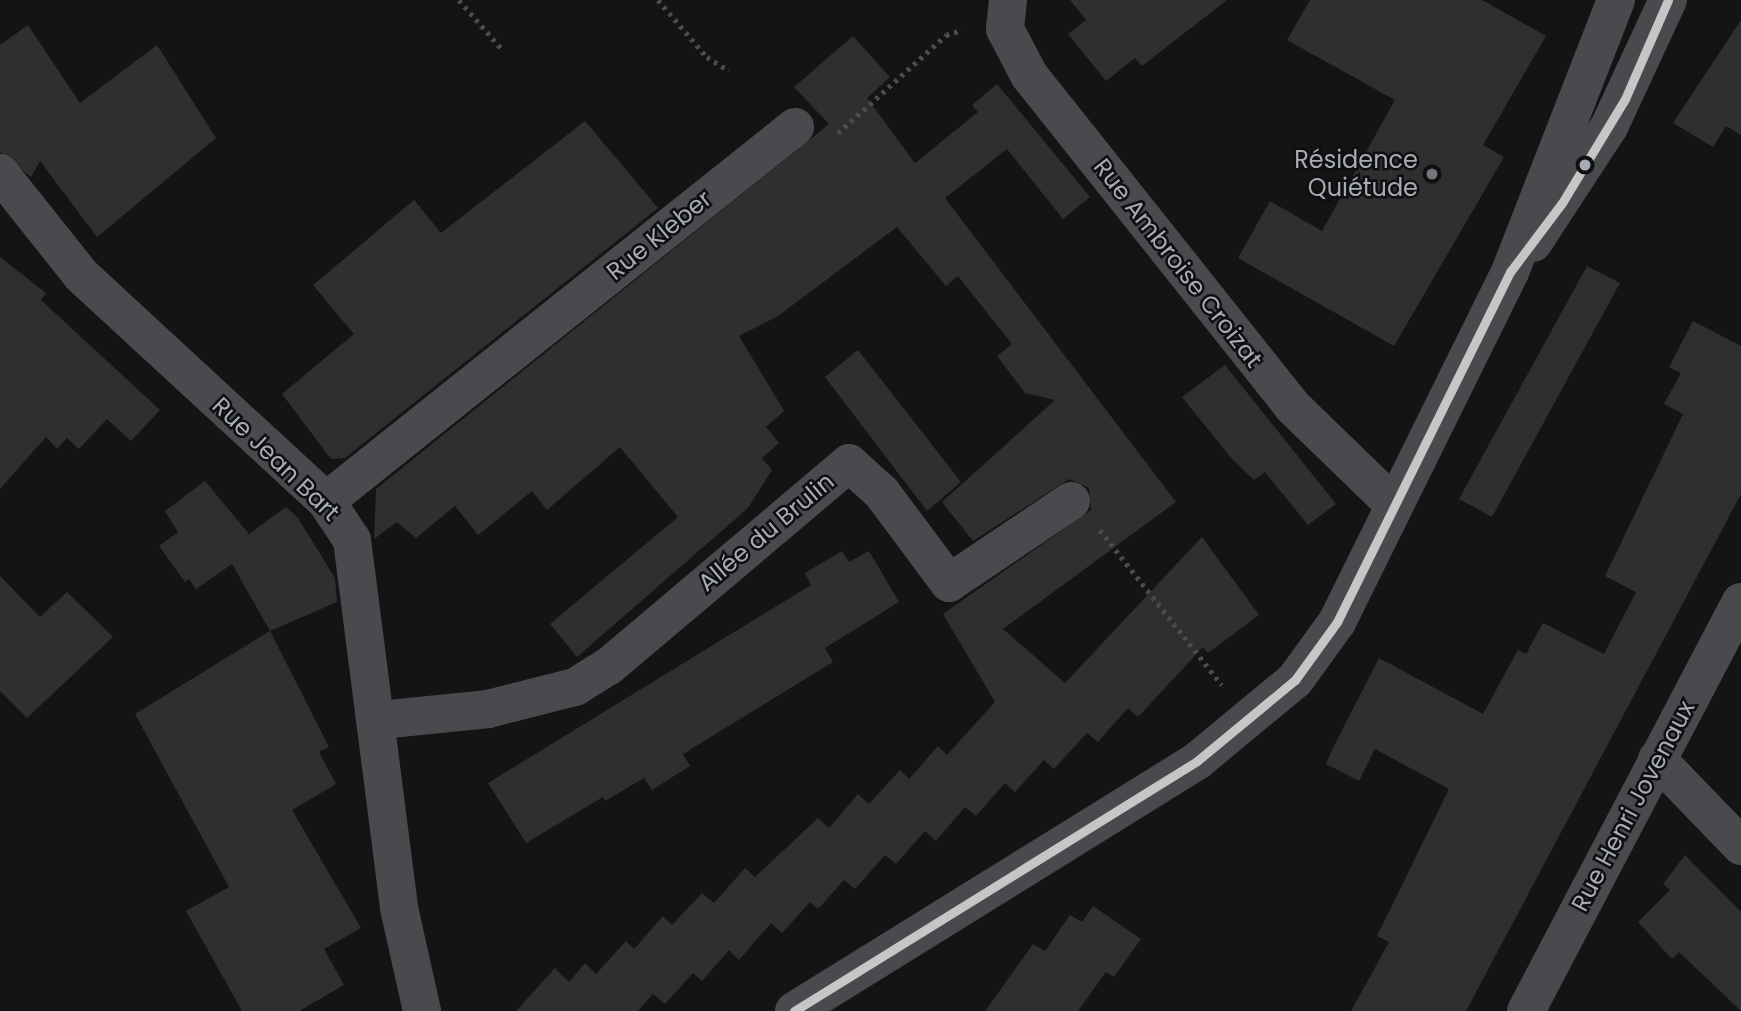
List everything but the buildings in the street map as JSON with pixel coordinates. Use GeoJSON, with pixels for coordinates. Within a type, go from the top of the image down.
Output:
{"type":"FeatureCollection","features":[{"type":"Feature","properties":{"kind":"street"},"geometry":{"type":"LineString","coordinates":[[794,1011],[1251,721],[1295,680],[1337,622],[1392,503],[1510,272],[1616,0]]}},
{"type":"Feature","properties":{"kind":"street"},"geometry":{"type":"LineString","coordinates":[[1510,272],[1609,127],[1668,0]]}},
{"type":"Feature","properties":{"kind":"street","name":"Rue Ambroise Croizat"},"geometry":{"type":"LineString","coordinates":[[1006,8],[1009,43],[1029,75],[1292,406],[1392,503]]}},
{"type":"Feature","properties":{"kind":"street","name":"Rue Kleber"},"geometry":{"type":"LineString","coordinates":[[326,501],[795,127]]}},
{"type":"Feature","properties":{"kind":"street","name":"Rue Jean Bart"},"geometry":{"type":"LineString","coordinates":[[0,173],[81,275],[326,501],[360,561],[380,720],[399,908],[422,1011]]}},
{"type":"Feature","properties":{"kind":"street","name":"Allée du Brulin"},"geometry":{"type":"LineString","coordinates":[[380,720],[488,709],[575,687],[609,666],[849,463],[882,494],[949,583],[1071,501]]}},
{"type":"Feature","properties":{"kind":"street","name":"Rue Henri Jovenaux"},"geometry":{"type":"LineString","coordinates":[[1526,1011],[1741,602]]}},
{"type":"Feature","properties":{"kind":"street"},"geometry":{"type":"LineString","coordinates":[[1657,759],[1741,846]]}},
{"type":"Feature","properties":{"kind":"street","name":"Rue Jean Bart"},"geometry":{"type":"LineString","coordinates":[[397,1011],[399,908]]}},
{"type":"Feature","properties":{"kind":"path"},"geometry":{"type":"LineString","coordinates":[[459,0],[501,48]]}},
{"type":"Feature","properties":{"kind":"path"},"geometry":{"type":"LineString","coordinates":[[658,0],[707,57],[729,71]]}},
{"type":"Feature","properties":{"kind":"path"},"geometry":{"type":"LineString","coordinates":[[795,127],[832,138],[946,35],[1006,8]]}},
{"type":"Feature","properties":{"kind":"path"},"geometry":{"type":"LineString","coordinates":[[1071,501],[1251,721]]}},
{"type":"Feature","properties":{"kind":"transit line"},"geometry":{"type":"LineString","coordinates":[[794,1011],[1197,761],[1295,680],[1337,622],[1510,272],[1562,203],[1625,99],[1668,0]]}},
{"type":"Feature","properties":{"kind":"place","name":"Résidence Quiétude"},"geometry":{"type":"Point","coordinates":[1432,174]}}]}
